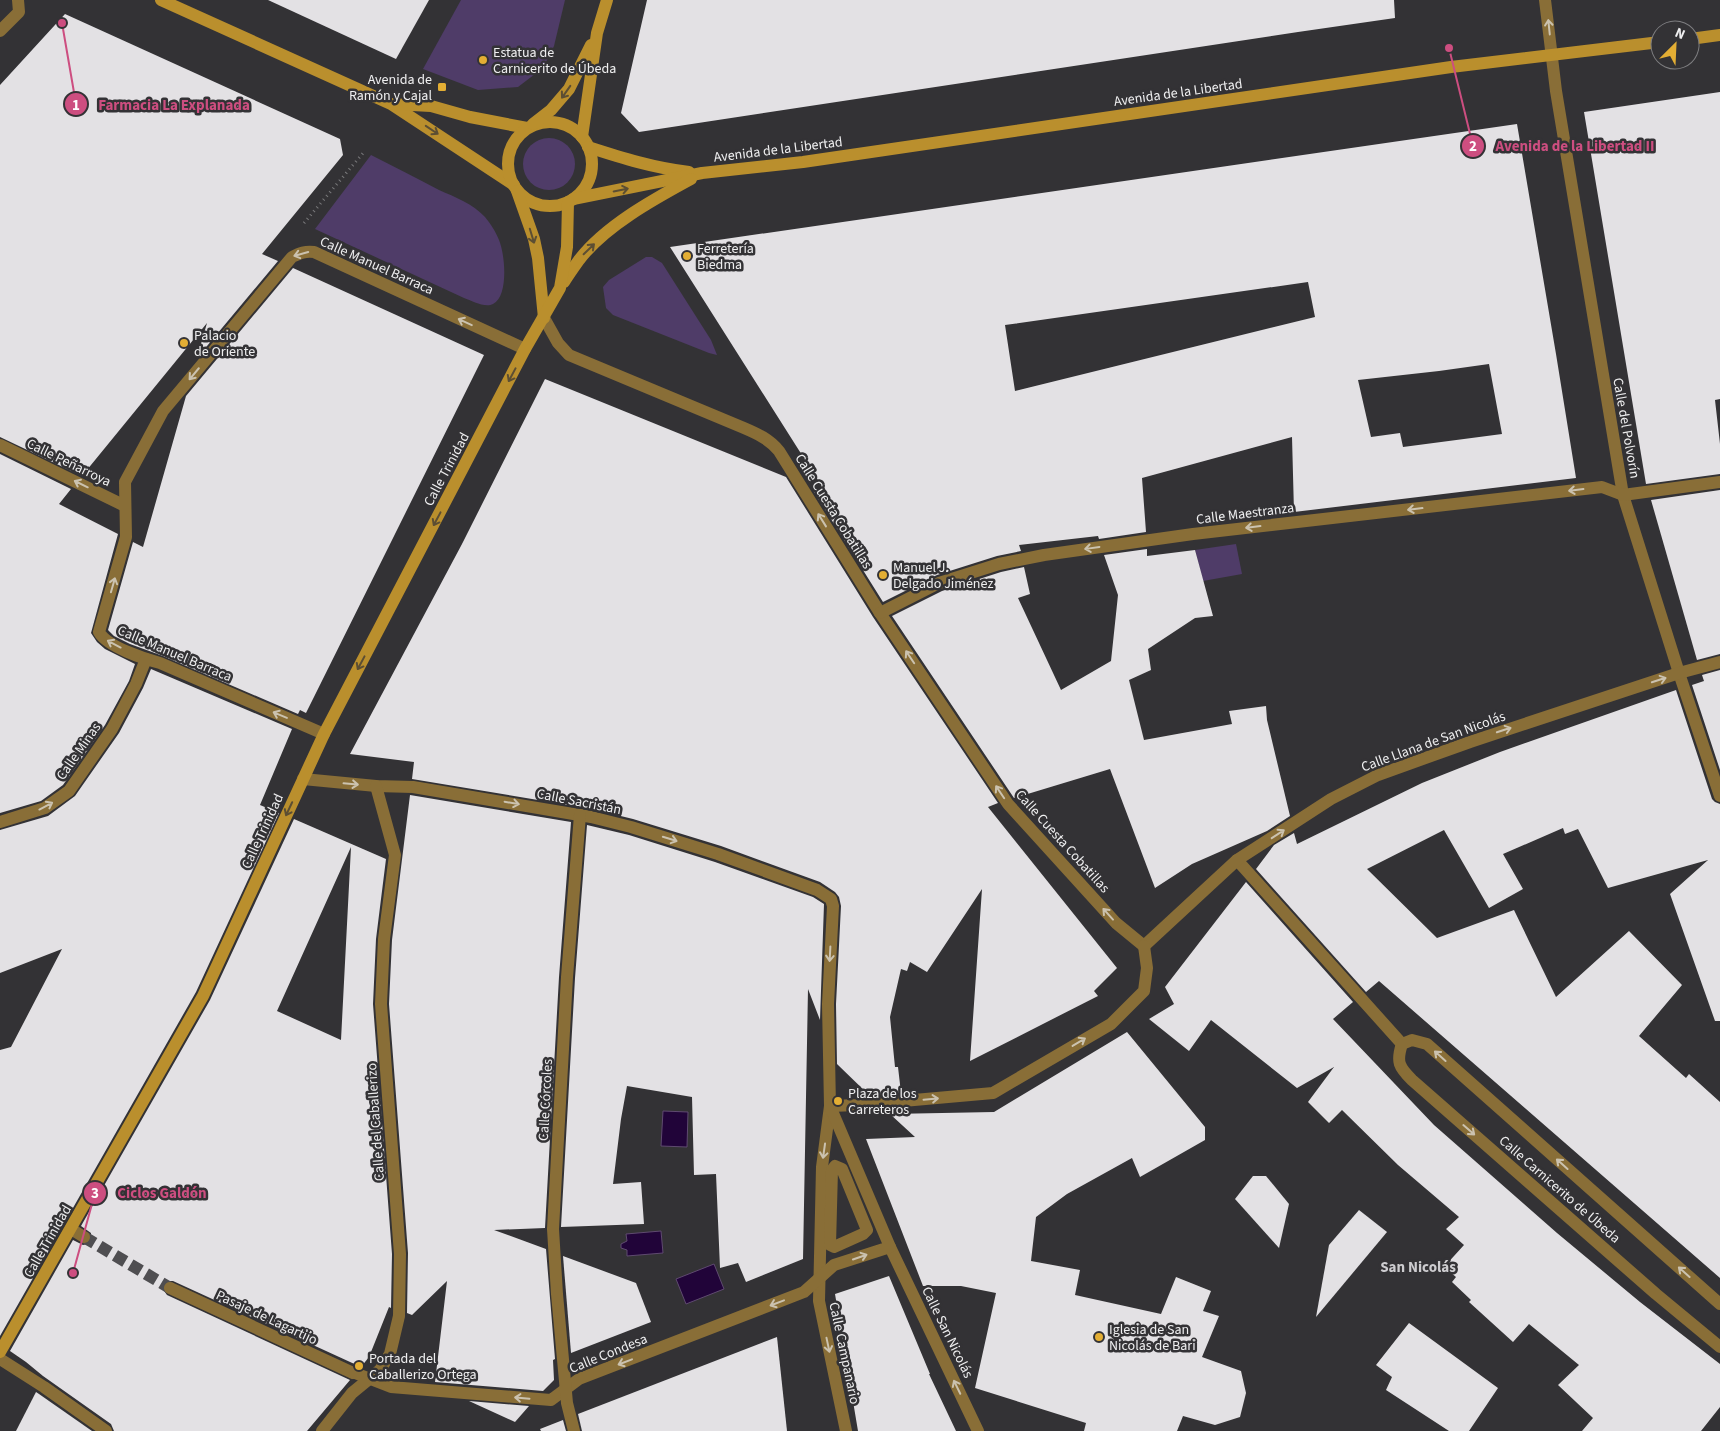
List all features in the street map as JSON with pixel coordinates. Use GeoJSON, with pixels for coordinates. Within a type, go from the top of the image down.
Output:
{"type":"FeatureCollection","features":[{"type":"Feature","properties":{"kind":"main road"},"geometry":{"type":"LineString","coordinates":[[544,318],[538,258],[534,239],[508,168],[508,156],[512,145],[519,136],[551,110],[569,89],[597,33],[607,0]]}},
{"type":"Feature","properties":{"kind":"main road"},"geometry":{"type":"LineString","coordinates":[[167,1],[391,104],[515,187],[528,200],[538,205],[554,206],[571,201],[582,192],[591,174],[592,159],[585,142],[572,128],[559,122],[547,122],[529,127],[470,117],[431,106],[391,104]]}},
{"type":"Feature","properties":{"kind":"main road"},"geometry":{"type":"LineString","coordinates":[[585,142],[597,33]]}},
{"type":"Feature","properties":{"kind":"main road"},"geometry":{"type":"LineString","coordinates":[[1700,37],[1720,35]]}},
{"type":"Feature","properties":{"kind":"main road","name":"Avenida de la Libertad"},"geometry":{"type":"LineString","coordinates":[[571,201],[702,173],[803,162],[1451,67],[1650,43]]}},
{"type":"Feature","properties":{"kind":"main road","name":"Avenida de la Libertad"},"geometry":{"type":"LineString","coordinates":[[585,142],[659,168],[702,173]]}},
{"type":"Feature","properties":{"kind":"main road","name":"Avenida de la Libertad"},"geometry":{"type":"LineString","coordinates":[[560,288],[580,259],[612,229],[656,198],[702,173]]}},
{"type":"Feature","properties":{"kind":"main road","name":"Calle Trinidad"},"geometry":{"type":"LineString","coordinates":[[0,1352],[203,996],[324,734],[525,349],[560,288],[568,247],[571,201]]}},
{"type":"Feature","properties":{"kind":"street"},"geometry":{"type":"LineString","coordinates":[[0,31],[18,12],[18,0]]}},
{"type":"Feature","properties":{"kind":"street","name":"Calle del Polvorín"},"geometry":{"type":"LineString","coordinates":[[1546,0],[1556,91],[1623,495],[1679,674],[1720,795]]}},
{"type":"Feature","properties":{"kind":"street","name":"Calle Manuel Barraca"},"geometry":{"type":"LineString","coordinates":[[324,734],[160,663],[146,659],[113,644],[99,632],[126,537],[125,482],[163,411],[292,257],[306,251],[314,252],[525,349]]}},
{"type":"Feature","properties":{"kind":"street","name":"Calle Cuesta Cobatillas"},"geometry":{"type":"LineString","coordinates":[[544,318],[558,343],[569,355],[744,428],[762,436],[773,444],[880,612],[1008,804],[1116,923],[1144,946]]}},
{"type":"Feature","properties":{"kind":"street","name":"Calle Peñarroya"},"geometry":{"type":"LineString","coordinates":[[0,445],[125,506]]}},
{"type":"Feature","properties":{"kind":"street"},"geometry":{"type":"LineString","coordinates":[[1623,495],[1720,482]]}},
{"type":"Feature","properties":{"kind":"street","name":"Calle Maestranza"},"geometry":{"type":"LineString","coordinates":[[880,612],[939,583],[999,564],[1044,555],[1193,534],[1602,487],[1623,495]]}},
{"type":"Feature","properties":{"kind":"street","name":"Calle Minas"},"geometry":{"type":"LineString","coordinates":[[0,822],[46,808],[69,791],[112,729],[136,684],[146,659]]}},
{"type":"Feature","properties":{"kind":"street","name":"Calle Llana de San Nicolás"},"geometry":{"type":"LineString","coordinates":[[1144,946],[1237,860],[1331,799],[1378,775],[1470,742],[1720,662]]}},
{"type":"Feature","properties":{"kind":"street","name":"Calle Sacristán"},"geometry":{"type":"LineString","coordinates":[[303,780],[412,787],[580,815],[631,827],[718,854],[817,890],[831,899],[833,906],[828,1004],[830,1106]]}},
{"type":"Feature","properties":{"kind":"street","name":"Calle del Caballerizo"},"geometry":{"type":"LineString","coordinates":[[322,1431],[352,1393],[380,1370],[390,1354],[399,1316],[400,1254],[381,1004],[384,939],[395,855],[376,786]]}},
{"type":"Feature","properties":{"kind":"street","name":"Calle Córcoles"},"geometry":{"type":"LineString","coordinates":[[574,1431],[567,1403],[553,1229],[567,977],[580,815]]}},
{"type":"Feature","properties":{"kind":"street"},"geometry":{"type":"LineString","coordinates":[[1237,860],[1402,1044]]}},
{"type":"Feature","properties":{"kind":"street"},"geometry":{"type":"LineString","coordinates":[[830,1106],[858,1106],[993,1094],[1110,1024],[1130,1005],[1144,991],[1147,968],[1144,946]]}},
{"type":"Feature","properties":{"kind":"street","name":"Calle Carnicerito de Úbeda"},"geometry":{"type":"LineString","coordinates":[[1720,1304],[1427,1044],[1412,1040],[1402,1044],[1398,1055],[1399,1063],[1412,1080],[1656,1294],[1720,1347]]}},
{"type":"Feature","properties":{"kind":"street"},"geometry":{"type":"LineString","coordinates":[[819,1280],[834,1265],[890,1246],[830,1106]]}},
{"type":"Feature","properties":{"kind":"street"},"geometry":{"type":"LineString","coordinates":[[819,1280],[822,1167],[830,1106]]}},
{"type":"Feature","properties":{"kind":"street"},"geometry":{"type":"LineString","coordinates":[[835,1166],[842,1169],[867,1230],[863,1234],[834,1247],[830,1245],[832,1170],[835,1166]]}},
{"type":"Feature","properties":{"kind":"street"},"geometry":{"type":"LineString","coordinates":[[71,1229],[84,1237]]}},
{"type":"Feature","properties":{"kind":"street","name":"Calle San Nicolás"},"geometry":{"type":"LineString","coordinates":[[890,1246],[978,1431]]}},
{"type":"Feature","properties":{"kind":"street","name":"Calle Condesa"},"geometry":{"type":"LineString","coordinates":[[370,1379],[391,1387],[551,1400],[579,1379],[804,1292],[819,1280]]}},
{"type":"Feature","properties":{"kind":"street","name":"Calle Campanario"},"geometry":{"type":"LineString","coordinates":[[819,1280],[819,1301],[846,1431]]}},
{"type":"Feature","properties":{"kind":"street","name":"Pasaje de Lagartijo"},"geometry":{"type":"LineString","coordinates":[[170,1288],[370,1379]]}},
{"type":"Feature","properties":{"kind":"street"},"geometry":{"type":"LineString","coordinates":[[0,1359],[44,1387],[106,1431]]}},
{"type":"Feature","properties":{"kind":"path"},"geometry":{"type":"LineString","coordinates":[[304,223],[364,152]]}},
{"type":"Feature","properties":{"kind":"shaded area"},"geometry":{"type":"Polygon","coordinates":[[[461,0],[565,0],[554,46],[543,68],[518,87],[478,90],[423,69],[461,0]]]}},
{"type":"Feature","properties":{"kind":"shaded area"},"geometry":{"type":"Polygon","coordinates":[[[549,138],[563,142],[571,150],[575,164],[571,178],[563,186],[549,190],[535,186],[527,178],[523,164],[527,150],[535,142],[549,138]]]}},
{"type":"Feature","properties":{"kind":"shaded area"},"geometry":{"type":"Polygon","coordinates":[[[371,155],[463,201],[485,217],[499,240],[503,255],[504,284],[498,300],[490,305],[482,305],[315,229],[371,155]]]}},
{"type":"Feature","properties":{"kind":"shaded area"},"geometry":{"type":"Polygon","coordinates":[[[646,257],[652,257],[662,263],[711,340],[717,355],[613,315],[606,308],[603,287],[609,280],[646,257]]]}},
{"type":"Feature","properties":{"kind":"shaded area"},"geometry":{"type":"Polygon","coordinates":[[[1236,544],[1242,574],[1203,581],[1195,550],[1236,544]]]}},
{"type":"Feature","properties":{"kind":"shaded area"},"geometry":{"type":"Polygon","coordinates":[[[663,1111],[688,1112],[687,1147],[661,1146],[663,1111]]]}},
{"type":"Feature","properties":{"kind":"shaded area"},"geometry":{"type":"Polygon","coordinates":[[[661,1231],[663,1253],[627,1256],[627,1250],[621,1248],[621,1244],[627,1241],[626,1234],[661,1231]]]}},
{"type":"Feature","properties":{"kind":"shaded area"},"geometry":{"type":"Polygon","coordinates":[[[714,1264],[724,1289],[686,1304],[676,1279],[714,1264]]]}},
{"type":"Feature","properties":{"kind":"building"},"geometry":{"type":"Polygon","coordinates":[[[268,0],[429,0],[396,59],[268,0]]]}},
{"type":"Feature","properties":{"kind":"building"},"geometry":{"type":"Polygon","coordinates":[[[647,0],[1394,0],[1395,18],[639,132],[621,113],[647,0]]]}},
{"type":"Feature","properties":{"kind":"building"},"geometry":{"type":"Polygon","coordinates":[[[65,14],[340,139],[343,155],[262,254],[278,261],[197,358],[207,323],[82,476],[0,437],[0,85],[65,14]]]}},
{"type":"Feature","properties":{"kind":"building"},"geometry":{"type":"Polygon","coordinates":[[[1720,92],[1720,399],[1715,400],[1720,444],[1720,474],[1646,484],[1584,112],[1720,92]]]}},
{"type":"Feature","properties":{"kind":"building"},"geometry":{"type":"Polygon","coordinates":[[[1517,124],[1576,478],[1294,512],[1292,437],[1142,478],[1146,532],[1099,539],[1098,536],[1019,545],[1021,551],[997,556],[937,575],[883,602],[811,487],[826,493],[670,247],[1517,124]],[[1308,282],[1005,325],[1015,391],[1315,317],[1308,282]],[[1489,364],[1358,380],[1371,437],[1400,433],[1403,447],[1502,434],[1489,364]]]}},
{"type":"Feature","properties":{"kind":"building"},"geometry":{"type":"Polygon","coordinates":[[[293,268],[484,355],[306,713],[300,710],[298,714],[163,656],[130,644],[114,636],[108,630],[133,542],[143,547],[186,396],[293,268]]]}},
{"type":"Feature","properties":{"kind":"building"},"geometry":{"type":"Polygon","coordinates":[[[545,379],[786,477],[873,617],[998,803],[988,807],[1117,968],[1094,991],[1098,996],[970,1061],[982,889],[927,972],[910,962],[907,971],[901,969],[890,1017],[895,1067],[898,1067],[901,1093],[870,1096],[837,1064],[836,1004],[841,906],[839,897],[835,892],[820,882],[721,846],[633,819],[592,809],[412,779],[414,762],[350,754],[462,544],[545,379]]]}},
{"type":"Feature","properties":{"kind":"building"},"geometry":{"type":"Polygon","coordinates":[[[0,454],[71,489],[59,504],[118,534],[91,633],[105,649],[135,664],[129,681],[105,725],[63,785],[41,801],[0,813],[0,454]]]}},
{"type":"Feature","properties":{"kind":"building"},"geometry":{"type":"Polygon","coordinates":[[[1720,490],[1720,654],[1697,660],[1651,500],[1720,490]]]}},
{"type":"Feature","properties":{"kind":"building"},"geometry":{"type":"Polygon","coordinates":[[[1147,549],[1147,556],[1195,550],[1213,616],[1195,618],[1148,649],[1151,670],[1129,680],[1144,740],[1232,724],[1229,711],[1266,706],[1267,720],[1290,816],[1267,831],[1192,864],[1155,888],[1110,769],[1014,798],[892,616],[942,591],[1001,572],[1024,567],[1030,594],[1018,598],[1061,690],[1111,661],[1118,595],[1104,555],[1147,549]]]}},
{"type":"Feature","properties":{"kind":"building"},"geometry":{"type":"Polygon","coordinates":[[[151,669],[292,729],[260,805],[279,813],[196,992],[0,1336],[0,1050],[11,1047],[62,949],[0,973],[0,830],[48,816],[75,796],[119,733],[151,669]]]}},
{"type":"Feature","properties":{"kind":"building"},"geometry":{"type":"Polygon","coordinates":[[[1720,670],[1720,770],[1692,685],[1704,681],[1702,675],[1720,670]]]}},
{"type":"Feature","properties":{"kind":"building"},"geometry":{"type":"Polygon","coordinates":[[[1676,690],[1712,799],[1720,804],[1720,1021],[1715,1021],[1670,894],[1708,860],[1608,888],[1578,829],[1565,834],[1563,828],[1503,854],[1523,889],[1489,908],[1444,830],[1367,869],[1437,938],[1514,910],[1556,997],[1629,931],[1682,985],[1639,1036],[1686,1078],[1689,1074],[1720,1102],[1720,1278],[1379,981],[1366,992],[1256,869],[1274,845],[1294,833],[1297,844],[1422,783],[1500,752],[1676,690]]]}},
{"type":"Feature","properties":{"kind":"building"},"geometry":{"type":"Polygon","coordinates":[[[410,795],[571,822],[559,977],[545,1228],[494,1230],[546,1249],[555,1359],[553,1360],[554,1380],[543,1391],[435,1382],[447,1281],[412,1315],[407,1313],[408,1253],[389,1004],[392,940],[410,795]]]}},
{"type":"Feature","properties":{"kind":"building"},"geometry":{"type":"Polygon","coordinates":[[[294,819],[386,859],[376,939],[373,1004],[392,1254],[391,1308],[389,1307],[369,1357],[361,1367],[173,1281],[166,1281],[162,1288],[167,1295],[350,1380],[307,1431],[114,1431],[111,1424],[10,1351],[73,1240],[83,1245],[91,1241],[91,1233],[81,1226],[210,1000],[294,819]],[[351,847],[277,1011],[341,1040],[351,847]]]}},
{"type":"Feature","properties":{"kind":"building"},"geometry":{"type":"Polygon","coordinates":[[[587,825],[629,835],[715,862],[813,897],[824,904],[820,1020],[808,989],[803,1259],[746,1282],[738,1263],[720,1268],[716,1174],[694,1175],[692,1097],[627,1086],[613,1184],[641,1182],[644,1224],[561,1227],[575,978],[587,825]]]}},
{"type":"Feature","properties":{"kind":"building"},"geometry":{"type":"Polygon","coordinates":[[[1246,882],[1353,1002],[1333,1019],[1434,1125],[1557,1233],[1640,1302],[1720,1364],[1720,1407],[1701,1431],[1582,1431],[1593,1418],[1558,1385],[1579,1365],[1529,1324],[1513,1342],[1469,1302],[1471,1300],[1452,1282],[1456,1277],[1444,1267],[1464,1245],[1446,1229],[1459,1217],[1398,1165],[1342,1110],[1329,1123],[1308,1102],[1334,1067],[1297,1088],[1211,1020],[1189,1051],[1149,1019],[1174,1004],[1165,987],[1246,882]]]}},
{"type":"Feature","properties":{"kind":"building"},"geometry":{"type":"Polygon","coordinates":[[[1127,1032],[1205,1127],[1205,1140],[1140,1177],[1132,1158],[1067,1194],[1036,1217],[1031,1261],[1080,1270],[1075,1295],[1161,1314],[1176,1277],[1211,1291],[1203,1311],[1219,1316],[1202,1357],[1241,1371],[1246,1393],[1240,1417],[1215,1425],[1183,1416],[1177,1431],[1084,1431],[1086,1423],[975,1388],[996,1293],[961,1286],[923,1286],[866,1139],[915,1137],[890,1114],[994,1112],[1127,1032]]]}},
{"type":"Feature","properties":{"kind":"building"},"geometry":{"type":"Polygon","coordinates":[[[1253,1176],[1266,1176],[1289,1204],[1279,1248],[1235,1199],[1253,1176]]]}},
{"type":"Feature","properties":{"kind":"building"},"geometry":{"type":"Polygon","coordinates":[[[1359,1210],[1387,1232],[1316,1317],[1329,1245],[1359,1210]]]}},
{"type":"Feature","properties":{"kind":"building"},"geometry":{"type":"Polygon","coordinates":[[[563,1256],[636,1283],[651,1322],[571,1353],[563,1256]]]}},
{"type":"Feature","properties":{"kind":"building"},"geometry":{"type":"Polygon","coordinates":[[[889,1276],[929,1374],[956,1431],[858,1431],[835,1294],[889,1276]]]}},
{"type":"Feature","properties":{"kind":"building"},"geometry":{"type":"Polygon","coordinates":[[[1409,1323],[1498,1388],[1469,1431],[1449,1431],[1386,1390],[1392,1377],[1376,1365],[1409,1323]]]}},
{"type":"Feature","properties":{"kind":"building"},"geometry":{"type":"Polygon","coordinates":[[[777,1337],[787,1431],[582,1431],[578,1414],[777,1337]]]}},
{"type":"Feature","properties":{"kind":"building"},"geometry":{"type":"Polygon","coordinates":[[[36,1392],[39,1394],[92,1431],[16,1431],[36,1392]]]}},
{"type":"Feature","properties":{"kind":"building"},"geometry":{"type":"Polygon","coordinates":[[[469,1401],[529,1406],[515,1422],[469,1401]]]}},
{"type":"Feature","properties":{"kind":"building"},"geometry":{"type":"Polygon","coordinates":[[[563,1420],[566,1431],[541,1431],[540,1429],[563,1420]]]}},
{"type":"Feature","properties":{"kind":"tunnel"},"geometry":{"type":"LineString","coordinates":[[84,1237],[170,1288]]}},
{"type":"Feature","properties":{"kind":"place","name":"Farmacia La Explanada"},"geometry":{"type":"Point","coordinates":[62,23]}},
{"type":"Feature","properties":{"kind":"place","name":"Avenida de la Libertad II"},"geometry":{"type":"Point","coordinates":[1449,48]}},
{"type":"Feature","properties":{"kind":"place","name":"Estatua de Carnicerito de Úbeda"},"geometry":{"type":"Point","coordinates":[483,60]}},
{"type":"Feature","properties":{"kind":"place","name":"Avenida de Ramón y Cajal"},"geometry":{"type":"Point","coordinates":[442,87]}},
{"type":"Feature","properties":{"kind":"place","name":"Ferretería Biedma"},"geometry":{"type":"Point","coordinates":[687,256]}},
{"type":"Feature","properties":{"kind":"place","name":"Palacio de Oriente"},"geometry":{"type":"Point","coordinates":[184,343]}},
{"type":"Feature","properties":{"kind":"place","name":"Manuel J. Delgado Jiménez"},"geometry":{"type":"Point","coordinates":[883,575]}},
{"type":"Feature","properties":{"kind":"place","name":"Plaza de los Carreteros"},"geometry":{"type":"Point","coordinates":[838,1101]}},
{"type":"Feature","properties":{"kind":"place","name":"Ciclos Galdón"},"geometry":{"type":"Point","coordinates":[73,1273]}},
{"type":"Feature","properties":{"kind":"place","name":"Iglesia de San Nicolás de Bari"},"geometry":{"type":"Point","coordinates":[1099,1337]}},
{"type":"Feature","properties":{"kind":"place","name":"Portada del Caballerizo Ortega"},"geometry":{"type":"Point","coordinates":[359,1366]}},
{"type":"Feature","properties":{"kind":"district","name":"San Nicolás"},"geometry":{"type":"Point","coordinates":[1418,1267]}}]}
